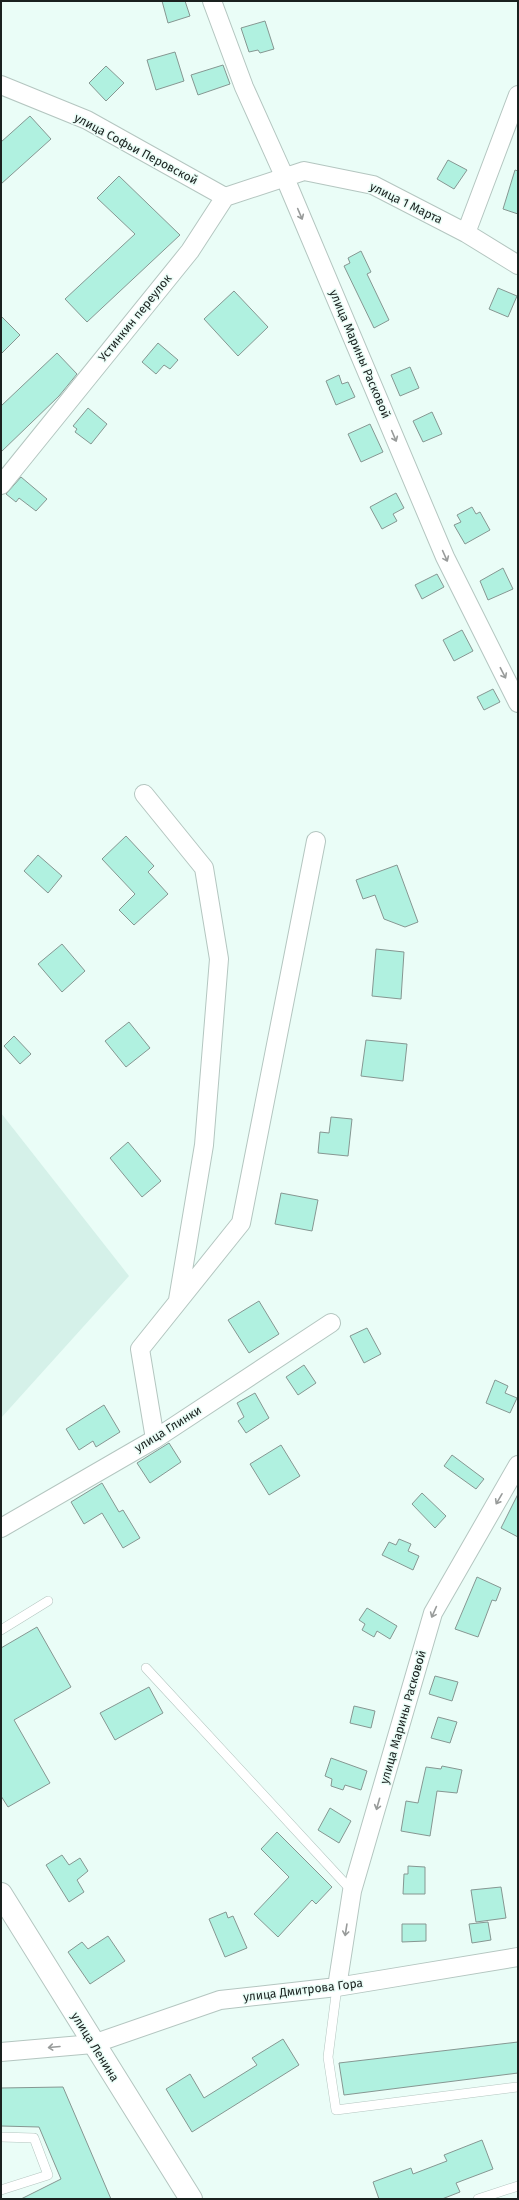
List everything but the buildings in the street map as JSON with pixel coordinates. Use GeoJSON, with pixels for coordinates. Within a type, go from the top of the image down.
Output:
{"type":"FeatureCollection","features":[{"type":"Feature","properties":{"kind":"main road","name":"улица Ленина"},"geometry":{"type":"LineString","coordinates":[[1,1894],[93,2044],[191,2199]]}},
{"type":"Feature","properties":{"kind":"street","name":"улица Марины Расковой"},"geometry":{"type":"LineString","coordinates":[[212,1],[244,87],[285,178],[445,557],[518,703]]}},
{"type":"Feature","properties":{"kind":"street","name":"улица Софьи Перовской"},"geometry":{"type":"LineString","coordinates":[[1,85],[87,120],[225,197]]}},
{"type":"Feature","properties":{"kind":"street"},"geometry":{"type":"LineString","coordinates":[[466,233],[518,95]]}},
{"type":"Feature","properties":{"kind":"street","name":"улица 1 Марта"},"geometry":{"type":"LineString","coordinates":[[285,178],[304,171],[373,185],[466,233],[518,265]]}},
{"type":"Feature","properties":{"kind":"street"},"geometry":{"type":"LineString","coordinates":[[225,197],[285,178]]}},
{"type":"Feature","properties":{"kind":"street","name":"Устинкин переулок"},"geometry":{"type":"LineString","coordinates":[[1,485],[190,251],[225,197]]}},
{"type":"Feature","properties":{"kind":"street"},"geometry":{"type":"LineString","coordinates":[[144,794],[204,868],[219,959],[204,1145],[178,1301]]}},
{"type":"Feature","properties":{"kind":"street"},"geometry":{"type":"LineString","coordinates":[[155,1438],[140,1349],[242,1223],[316,842]]}},
{"type":"Feature","properties":{"kind":"street","name":"улица Глинки"},"geometry":{"type":"LineString","coordinates":[[1,1528],[155,1438],[331,1323]]}},
{"type":"Feature","properties":{"kind":"street","name":"улица Марины Расковой"},"geometry":{"type":"LineString","coordinates":[[337,1987],[352,1891],[433,1612],[518,1465]]}},
{"type":"Feature","properties":{"kind":"street","name":"улица Дмитрова Гора"},"geometry":{"type":"LineString","coordinates":[[1,2052],[93,2044],[220,2000],[337,1987],[518,1957]]}},
{"type":"Feature","properties":{"kind":"lane"},"geometry":{"type":"LineString","coordinates":[[1,1630],[48,1600]]}},
{"type":"Feature","properties":{"kind":"lane"},"geometry":{"type":"LineString","coordinates":[[146,1668],[352,1891]]}},
{"type":"Feature","properties":{"kind":"lane"},"geometry":{"type":"LineString","coordinates":[[337,1987],[328,2058],[336,2110],[517,2088]]}},
{"type":"Feature","properties":{"kind":"lane"},"geometry":{"type":"LineString","coordinates":[[1,2137],[34,2138],[48,2175],[1,2190]]}},
{"type":"Feature","properties":{"kind":"lane"},"geometry":{"type":"LineString","coordinates":[[478,2199],[518,2186]]}},
{"type":"Feature","properties":{"kind":"shaded area"},"geometry":{"type":"Polygon","coordinates":[[[1,1113],[129,1276],[1,1418],[1,1113]]]}}]}
